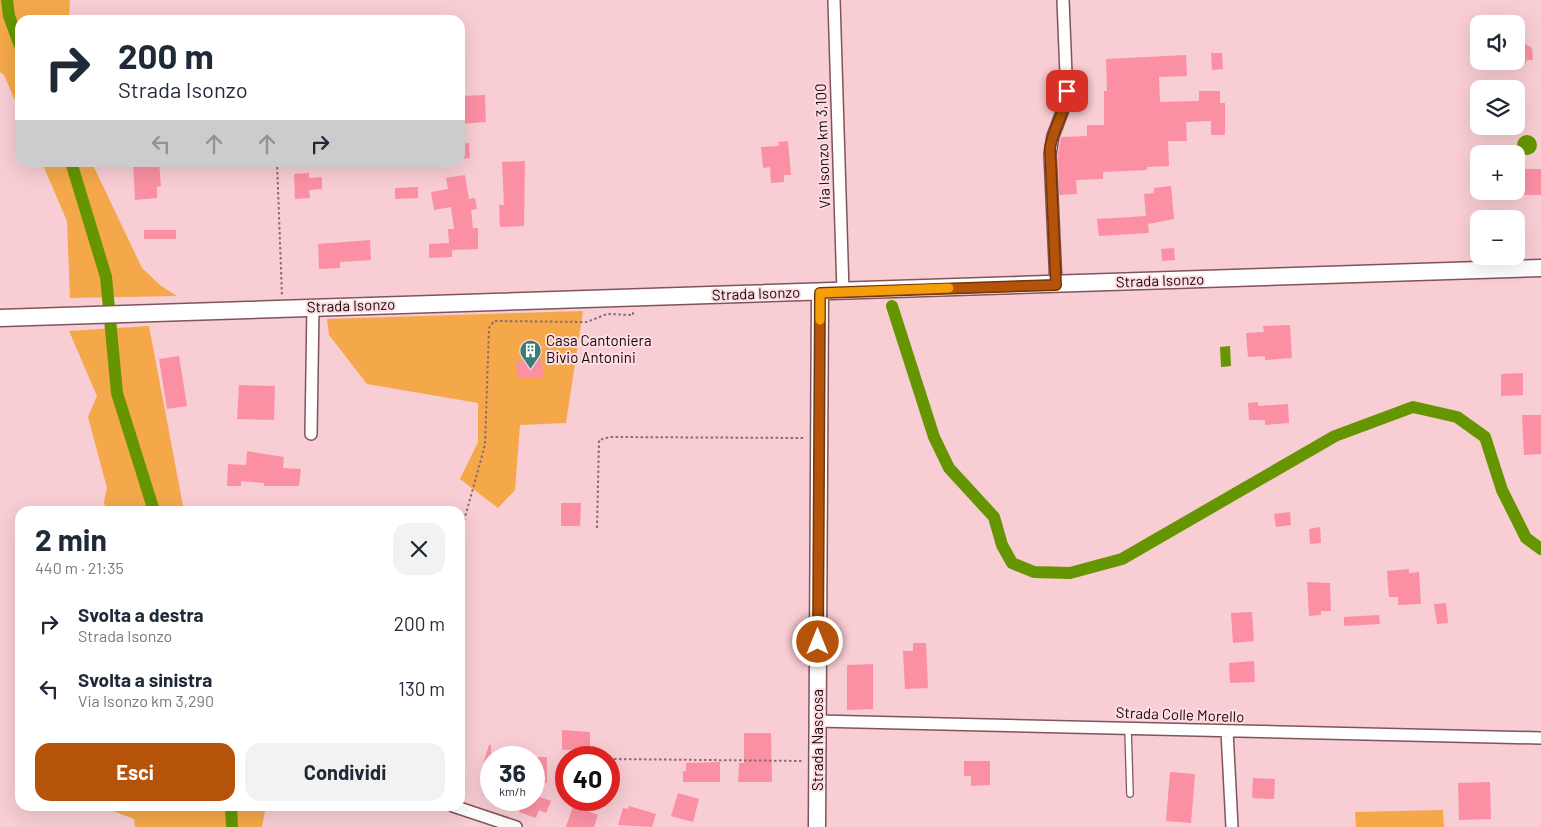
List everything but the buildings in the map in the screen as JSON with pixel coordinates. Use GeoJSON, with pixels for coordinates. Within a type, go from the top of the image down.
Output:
{"type":"FeatureCollection","features":[{"type":"Feature","properties":{"kind":"main road","name":"Strada Isonzo"},"geometry":{"type":"LineString","coordinates":[[0,318],[80,314],[820,293],[1541,268]]}},
{"type":"Feature","properties":{"kind":"main road","name":"Strada Nascosa"},"geometry":{"type":"LineString","coordinates":[[817,827],[820,293]]}},
{"type":"Feature","properties":{"kind":"street","name":"Via Isonzo km 3,100"},"geometry":{"type":"LineString","coordinates":[[834,0],[842,292]]}},
{"type":"Feature","properties":{"kind":"street"},"geometry":{"type":"LineString","coordinates":[[1056,285],[1050,148],[1067,99],[1063,0]]}},
{"type":"Feature","properties":{"kind":"street"},"geometry":{"type":"LineString","coordinates":[[310,434],[313,308]]}},
{"type":"Feature","properties":{"kind":"street","name":"Strada Colle Morello"},"geometry":{"type":"LineString","coordinates":[[817,721],[1541,738]]}},
{"type":"Feature","properties":{"kind":"street"},"geometry":{"type":"LineString","coordinates":[[1227,731],[1232,827]]}},
{"type":"Feature","properties":{"kind":"street"},"geometry":{"type":"LineString","coordinates":[[465,810],[516,827]]}},
{"type":"Feature","properties":{"kind":"lane"},"geometry":{"type":"LineString","coordinates":[[1128,728],[1130,794]]}},
{"type":"Feature","properties":{"kind":"path"},"geometry":{"type":"LineString","coordinates":[[277,167],[282,308]]}},
{"type":"Feature","properties":{"kind":"path"},"geometry":{"type":"LineString","coordinates":[[465,517],[485,445],[489,328],[494,321],[587,322],[607,314],[633,315],[633,298]]}},
{"type":"Feature","properties":{"kind":"path"},"geometry":{"type":"LineString","coordinates":[[597,528],[599,440],[610,436],[819,438]]}},
{"type":"Feature","properties":{"kind":"path"},"geometry":{"type":"LineString","coordinates":[[620,758],[818,761]]}},
{"type":"Feature","properties":{"kind":"shaded area"},"geometry":{"type":"Polygon","coordinates":[[[0,0],[70,0],[69,15],[15,15],[15,100],[4,75],[0,72],[0,0]]]}},
{"type":"Feature","properties":{"kind":"shaded area"},"geometry":{"type":"Polygon","coordinates":[[[1527,135],[1536,141],[1536,149],[1527,155],[1525,154],[1525,145],[1517,145],[1520,138],[1527,135]]]}},
{"type":"Feature","properties":{"kind":"shaded area"},"geometry":{"type":"Polygon","coordinates":[[[44,167],[94,167],[142,268],[161,286],[177,296],[70,298],[67,221],[44,167]]]}},
{"type":"Feature","properties":{"kind":"shaded area"},"geometry":{"type":"Polygon","coordinates":[[[583,311],[566,423],[520,425],[515,490],[498,508],[460,479],[478,442],[478,403],[367,384],[329,335],[327,319],[583,311]]]}},
{"type":"Feature","properties":{"kind":"shaded area"},"geometry":{"type":"Polygon","coordinates":[[[149,326],[183,506],[105,506],[107,488],[88,417],[97,396],[69,331],[149,326]]]}},
{"type":"Feature","properties":{"kind":"shaded area"},"geometry":{"type":"Polygon","coordinates":[[[1230,346],[1231,366],[1221,367],[1220,347],[1230,346]]]}},
{"type":"Feature","properties":{"kind":"shaded area"},"geometry":{"type":"Polygon","coordinates":[[[1443,810],[1444,827],[1356,827],[1355,812],[1443,810]]]}},
{"type":"Feature","properties":{"kind":"shaded area"},"geometry":{"type":"Polygon","coordinates":[[[113,811],[265,811],[262,827],[135,827],[134,819],[113,811]]]}},
{"type":"Feature","properties":{"kind":"waterway"},"geometry":{"type":"LineString","coordinates":[[7,0],[9,16],[15,32]]}},
{"type":"Feature","properties":{"kind":"waterway"},"geometry":{"type":"LineString","coordinates":[[73,167],[106,277],[117,393],[152,506]]}},
{"type":"Feature","properties":{"kind":"waterway"},"geometry":{"type":"LineString","coordinates":[[892,306],[934,437],[949,468],[994,517],[1002,545],[1012,563],[1034,572],[1070,573],[1122,559],[1335,436],[1413,407],[1457,417],[1485,437],[1502,490],[1526,538],[1541,549]]}},
{"type":"Feature","properties":{"kind":"waterway"},"geometry":{"type":"LineString","coordinates":[[231,811],[232,827]]}},
{"type":"Feature","properties":{"kind":"slow traffic"},"geometry":{"type":"LineString","coordinates":[[820,320],[820,293],[949,288]]}},
{"type":"Feature","properties":{"kind":"place","name":"Casa Cantoniera Bivio Antonini"},"geometry":{"type":"Point","coordinates":[530,369]}},
{"type":"Feature","properties":{"kind":"route"},"geometry":{"type":"LineString","coordinates":[[818,642],[820,293],[1056,285],[1050,148],[1053,136],[1064,112],[1067,91]]}}]}
